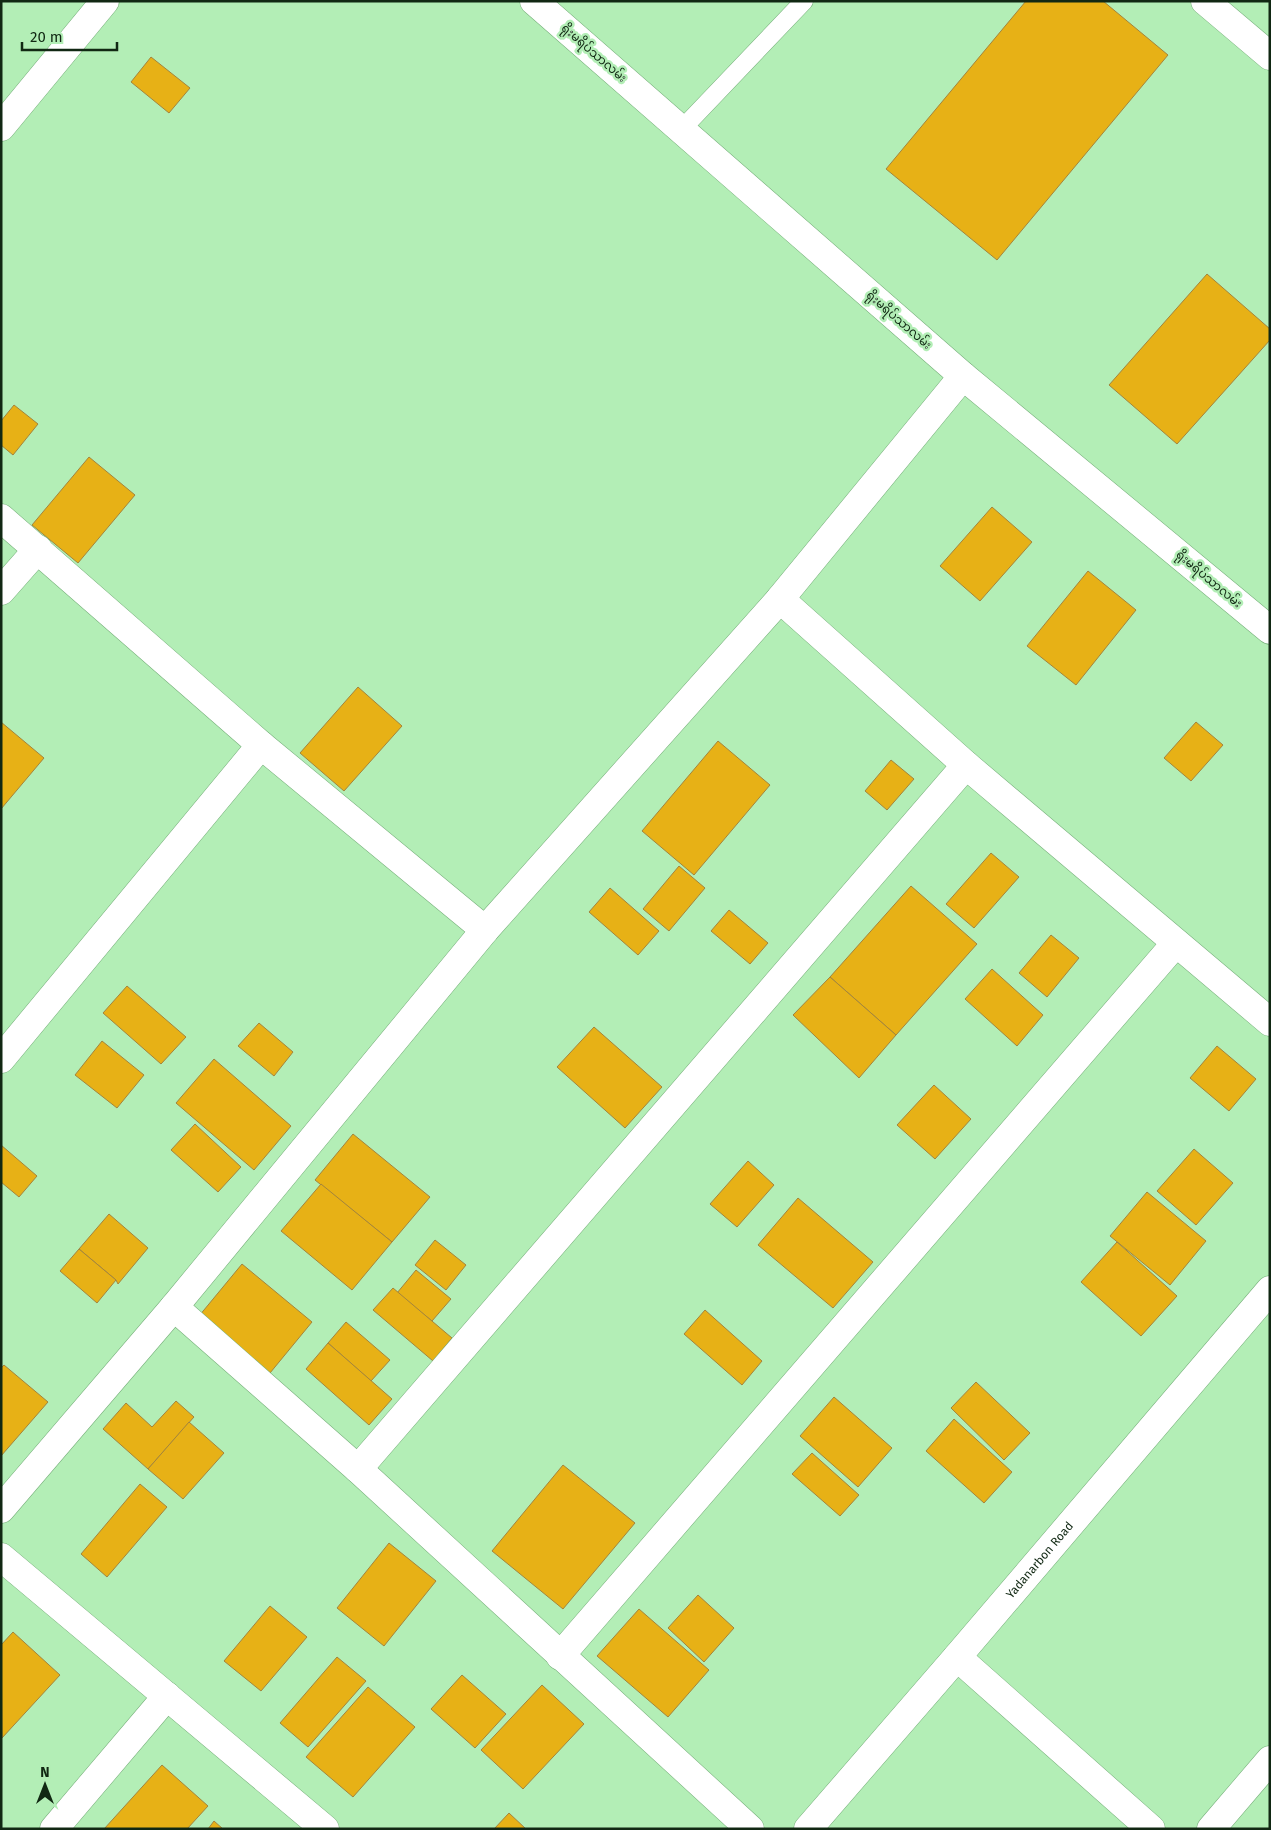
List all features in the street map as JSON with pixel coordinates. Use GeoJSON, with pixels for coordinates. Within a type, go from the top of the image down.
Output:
{"type":"FeatureCollection","features":[{"type":"Feature","properties":{"kind":"street"},"geometry":{"type":"LineString","coordinates":[[1,127],[105,1]]}},
{"type":"Feature","properties":{"kind":"street","name":"ရိုးမရိပ်သာလမ်း"},"geometry":{"type":"LineString","coordinates":[[534,1],[963,376],[1270,630]]}},
{"type":"Feature","properties":{"kind":"street"},"geometry":{"type":"LineString","coordinates":[[1205,1],[1270,56]]}},
{"type":"Feature","properties":{"kind":"street"},"geometry":{"type":"LineString","coordinates":[[1,1509],[174,1307],[485,930],[780,599],[963,376]]}},
{"type":"Feature","properties":{"kind":"street"},"geometry":{"type":"LineString","coordinates":[[1,518],[261,745],[485,930]]}},
{"type":"Feature","properties":{"kind":"street"},"geometry":{"type":"LineString","coordinates":[[1,592],[38,550]]}},
{"type":"Feature","properties":{"kind":"street"},"geometry":{"type":"LineString","coordinates":[[780,599],[966,765],[1270,1022]]}},
{"type":"Feature","properties":{"kind":"street"},"geometry":{"type":"LineString","coordinates":[[1,1059],[261,745]]}},
{"type":"Feature","properties":{"kind":"street"},"geometry":{"type":"LineString","coordinates":[[358,1469],[966,765]]}},
{"type":"Feature","properties":{"kind":"street"},"geometry":{"type":"LineString","coordinates":[[560,1656],[1176,944]]}},
{"type":"Feature","properties":{"kind":"street","name":"Yadanarbon Road"},"geometry":{"type":"LineString","coordinates":[[808,1829],[958,1657],[1270,1290]]}},
{"type":"Feature","properties":{"kind":"street"},"geometry":{"type":"LineString","coordinates":[[174,1307],[358,1469],[750,1829]]}},
{"type":"Feature","properties":{"kind":"street"},"geometry":{"type":"LineString","coordinates":[[1,1557],[325,1829]]}},
{"type":"Feature","properties":{"kind":"street"},"geometry":{"type":"LineString","coordinates":[[958,1657],[1151,1829]]}},
{"type":"Feature","properties":{"kind":"street"},"geometry":{"type":"LineString","coordinates":[[54,1829],[167,1696]]}},
{"type":"Feature","properties":{"kind":"street"},"geometry":{"type":"LineString","coordinates":[[1211,1829],[1270,1760]]}},
{"type":"Feature","properties":{"kind":"lane"},"geometry":{"type":"LineString","coordinates":[[682,130],[804,1]]}},
{"type":"Feature","properties":{"kind":"building"},"geometry":{"type":"Polygon","coordinates":[[[1026,1],[1103,1],[1168,55],[997,260],[886,169],[1026,1]]]}},
{"type":"Feature","properties":{"kind":"building"},"geometry":{"type":"Polygon","coordinates":[[[151,57],[190,88],[169,113],[131,82],[151,57]]]}},
{"type":"Feature","properties":{"kind":"building"},"geometry":{"type":"Polygon","coordinates":[[[1207,274],[1270,329],[1270,340],[1177,444],[1109,385],[1207,274]]]}},
{"type":"Feature","properties":{"kind":"building"},"geometry":{"type":"Polygon","coordinates":[[[14,405],[38,424],[13,455],[1,445],[1,421],[14,405]]]}},
{"type":"Feature","properties":{"kind":"building"},"geometry":{"type":"Polygon","coordinates":[[[89,457],[135,495],[78,563],[32,525],[89,457]]]}},
{"type":"Feature","properties":{"kind":"building"},"geometry":{"type":"Polygon","coordinates":[[[992,507],[1032,542],[980,601],[940,566],[992,507]]]}},
{"type":"Feature","properties":{"kind":"building"},"geometry":{"type":"Polygon","coordinates":[[[1088,571],[1136,610],[1076,685],[1027,646],[1088,571]]]}},
{"type":"Feature","properties":{"kind":"building"},"geometry":{"type":"Polygon","coordinates":[[[358,687],[402,726],[344,791],[300,753],[358,687]]]}},
{"type":"Feature","properties":{"kind":"building"},"geometry":{"type":"Polygon","coordinates":[[[1,722],[44,758],[1,809],[1,722]]]}},
{"type":"Feature","properties":{"kind":"building"},"geometry":{"type":"Polygon","coordinates":[[[1196,722],[1223,745],[1191,781],[1164,758],[1196,722]]]}},
{"type":"Feature","properties":{"kind":"building"},"geometry":{"type":"Polygon","coordinates":[[[718,741],[770,785],[694,875],[642,831],[718,741]]]}},
{"type":"Feature","properties":{"kind":"building"},"geometry":{"type":"Polygon","coordinates":[[[891,760],[914,779],[887,810],[865,791],[891,760]]]}},
{"type":"Feature","properties":{"kind":"building"},"geometry":{"type":"Polygon","coordinates":[[[991,853],[1019,877],[974,928],[946,904],[991,853]]]}},
{"type":"Feature","properties":{"kind":"building"},"geometry":{"type":"Polygon","coordinates":[[[679,866],[705,888],[669,931],[643,909],[679,866]]]}},
{"type":"Feature","properties":{"kind":"building"},"geometry":{"type":"Polygon","coordinates":[[[911,886],[977,944],[896,1035],[830,977],[911,886]]]}},
{"type":"Feature","properties":{"kind":"building"},"geometry":{"type":"Polygon","coordinates":[[[610,888],[659,931],[638,955],[589,912],[610,888]]]}},
{"type":"Feature","properties":{"kind":"building"},"geometry":{"type":"Polygon","coordinates":[[[729,910],[768,943],[750,964],[711,931],[729,910]]]}},
{"type":"Feature","properties":{"kind":"building"},"geometry":{"type":"Polygon","coordinates":[[[1051,935],[1079,958],[1047,997],[1019,973],[1051,935]]]}},
{"type":"Feature","properties":{"kind":"building"},"geometry":{"type":"Polygon","coordinates":[[[992,969],[1043,1015],[1017,1046],[965,999],[992,969]]]}},
{"type":"Feature","properties":{"kind":"building"},"geometry":{"type":"Polygon","coordinates":[[[830,977],[896,1035],[859,1078],[793,1015],[830,977]]]}},
{"type":"Feature","properties":{"kind":"building"},"geometry":{"type":"Polygon","coordinates":[[[127,986],[186,1037],[161,1064],[103,1013],[127,986]]]}},
{"type":"Feature","properties":{"kind":"building"},"geometry":{"type":"Polygon","coordinates":[[[259,1023],[293,1052],[274,1076],[238,1046],[259,1023]]]}},
{"type":"Feature","properties":{"kind":"building"},"geometry":{"type":"Polygon","coordinates":[[[594,1027],[662,1087],[625,1128],[557,1067],[594,1027]]]}},
{"type":"Feature","properties":{"kind":"building"},"geometry":{"type":"Polygon","coordinates":[[[102,1041],[144,1075],[117,1108],[75,1075],[102,1041]]]}},
{"type":"Feature","properties":{"kind":"building"},"geometry":{"type":"Polygon","coordinates":[[[1217,1046],[1256,1079],[1229,1111],[1190,1078],[1217,1046]]]}},
{"type":"Feature","properties":{"kind":"building"},"geometry":{"type":"Polygon","coordinates":[[[214,1059],[291,1126],[254,1170],[176,1103],[214,1059]]]}},
{"type":"Feature","properties":{"kind":"building"},"geometry":{"type":"Polygon","coordinates":[[[934,1085],[971,1119],[935,1159],[897,1125],[934,1085]]]}},
{"type":"Feature","properties":{"kind":"building"},"geometry":{"type":"Polygon","coordinates":[[[195,1124],[241,1167],[218,1192],[171,1150],[195,1124]]]}},
{"type":"Feature","properties":{"kind":"building"},"geometry":{"type":"Polygon","coordinates":[[[353,1134],[430,1197],[392,1242],[315,1180],[353,1134]]]}},
{"type":"Feature","properties":{"kind":"building"},"geometry":{"type":"Polygon","coordinates":[[[1,1145],[37,1176],[19,1197],[1,1182],[1,1145]]]}},
{"type":"Feature","properties":{"kind":"building"},"geometry":{"type":"Polygon","coordinates":[[[1194,1149],[1233,1183],[1196,1225],[1157,1191],[1194,1149]]]}},
{"type":"Feature","properties":{"kind":"building"},"geometry":{"type":"Polygon","coordinates":[[[748,1161],[774,1185],[737,1227],[710,1204],[748,1161]]]}},
{"type":"Feature","properties":{"kind":"building"},"geometry":{"type":"Polygon","coordinates":[[[321,1184],[392,1242],[352,1290],[281,1231],[321,1184]]]}},
{"type":"Feature","properties":{"kind":"building"},"geometry":{"type":"Polygon","coordinates":[[[1147,1192],[1206,1241],[1170,1285],[1110,1236],[1147,1192]]]}},
{"type":"Feature","properties":{"kind":"building"},"geometry":{"type":"Polygon","coordinates":[[[798,1198],[873,1262],[833,1308],[758,1245],[798,1198]]]}},
{"type":"Feature","properties":{"kind":"building"},"geometry":{"type":"Polygon","coordinates":[[[109,1214],[148,1248],[118,1284],[116,1280],[79,1249],[109,1214]]]}},
{"type":"Feature","properties":{"kind":"building"},"geometry":{"type":"Polygon","coordinates":[[[435,1240],[466,1265],[446,1290],[415,1265],[435,1240]]]}},
{"type":"Feature","properties":{"kind":"building"},"geometry":{"type":"Polygon","coordinates":[[[1117,1242],[1177,1296],[1141,1336],[1081,1282],[1117,1242]]]}},
{"type":"Feature","properties":{"kind":"building"},"geometry":{"type":"Polygon","coordinates":[[[79,1249],[116,1280],[97,1303],[60,1271],[79,1249]]]}},
{"type":"Feature","properties":{"kind":"building"},"geometry":{"type":"Polygon","coordinates":[[[242,1264],[312,1322],[270,1373],[199,1316],[242,1264]]]}},
{"type":"Feature","properties":{"kind":"building"},"geometry":{"type":"Polygon","coordinates":[[[416,1270],[451,1299],[432,1321],[397,1293],[416,1270]]]}},
{"type":"Feature","properties":{"kind":"building"},"geometry":{"type":"Polygon","coordinates":[[[393,1288],[452,1338],[433,1361],[373,1310],[393,1288]]]}},
{"type":"Feature","properties":{"kind":"building"},"geometry":{"type":"Polygon","coordinates":[[[705,1310],[762,1361],[742,1385],[684,1334],[705,1310]]]}},
{"type":"Feature","properties":{"kind":"building"},"geometry":{"type":"Polygon","coordinates":[[[346,1322],[390,1360],[371,1381],[328,1343],[346,1322]]]}},
{"type":"Feature","properties":{"kind":"building"},"geometry":{"type":"Polygon","coordinates":[[[328,1343],[392,1399],[369,1425],[306,1369],[328,1343]]]}},
{"type":"Feature","properties":{"kind":"building"},"geometry":{"type":"Polygon","coordinates":[[[4,1365],[48,1402],[1,1456],[1,1368],[4,1365]]]}},
{"type":"Feature","properties":{"kind":"building"},"geometry":{"type":"Polygon","coordinates":[[[976,1382],[1030,1433],[1004,1460],[951,1408],[976,1382]]]}},
{"type":"Feature","properties":{"kind":"building"},"geometry":{"type":"Polygon","coordinates":[[[834,1397],[892,1448],[858,1487],[800,1436],[834,1397]]]}},
{"type":"Feature","properties":{"kind":"building"},"geometry":{"type":"Polygon","coordinates":[[[176,1401],[194,1417],[148,1469],[103,1429],[126,1403],[152,1427],[176,1401]]]}},
{"type":"Feature","properties":{"kind":"building"},"geometry":{"type":"Polygon","coordinates":[[[954,1419],[1012,1472],[984,1503],[926,1451],[954,1419]]]}},
{"type":"Feature","properties":{"kind":"building"},"geometry":{"type":"Polygon","coordinates":[[[189,1422],[224,1453],[183,1499],[148,1469],[189,1422]]]}},
{"type":"Feature","properties":{"kind":"building"},"geometry":{"type":"Polygon","coordinates":[[[812,1453],[859,1495],[840,1516],[792,1474],[812,1453]]]}},
{"type":"Feature","properties":{"kind":"building"},"geometry":{"type":"Polygon","coordinates":[[[563,1465],[635,1523],[563,1609],[492,1551],[563,1465]]]}},
{"type":"Feature","properties":{"kind":"building"},"geometry":{"type":"Polygon","coordinates":[[[140,1484],[167,1507],[107,1577],[81,1554],[140,1484]]]}},
{"type":"Feature","properties":{"kind":"building"},"geometry":{"type":"Polygon","coordinates":[[[389,1543],[436,1581],[384,1646],[337,1608],[389,1543]]]}},
{"type":"Feature","properties":{"kind":"building"},"geometry":{"type":"Polygon","coordinates":[[[698,1595],[734,1628],[704,1662],[668,1628],[698,1595]]]}},
{"type":"Feature","properties":{"kind":"building"},"geometry":{"type":"Polygon","coordinates":[[[270,1606],[307,1637],[261,1691],[224,1661],[270,1606]]]}},
{"type":"Feature","properties":{"kind":"building"},"geometry":{"type":"Polygon","coordinates":[[[639,1609],[709,1670],[668,1717],[597,1656],[639,1609]]]}},
{"type":"Feature","properties":{"kind":"building"},"geometry":{"type":"Polygon","coordinates":[[[13,1632],[60,1675],[2,1738],[1,1645],[13,1632]]]}},
{"type":"Feature","properties":{"kind":"building"},"geometry":{"type":"Polygon","coordinates":[[[337,1657],[366,1681],[308,1747],[280,1723],[337,1657]]]}},
{"type":"Feature","properties":{"kind":"building"},"geometry":{"type":"Polygon","coordinates":[[[462,1675],[506,1714],[475,1748],[431,1709],[462,1675]]]}},
{"type":"Feature","properties":{"kind":"building"},"geometry":{"type":"Polygon","coordinates":[[[542,1685],[584,1724],[523,1789],[481,1750],[542,1685]]]}},
{"type":"Feature","properties":{"kind":"building"},"geometry":{"type":"Polygon","coordinates":[[[368,1687],[415,1727],[353,1797],[306,1757],[368,1687]]]}},
{"type":"Feature","properties":{"kind":"building"},"geometry":{"type":"Polygon","coordinates":[[[162,1765],[208,1806],[187,1829],[104,1829],[162,1765]]]}},
{"type":"Feature","properties":{"kind":"building"},"geometry":{"type":"Polygon","coordinates":[[[509,1813],[526,1829],[494,1829],[509,1813]]]}},
{"type":"Feature","properties":{"kind":"building"},"geometry":{"type":"Polygon","coordinates":[[[214,1821],[223,1829],[208,1829],[214,1821]]]}}]}
